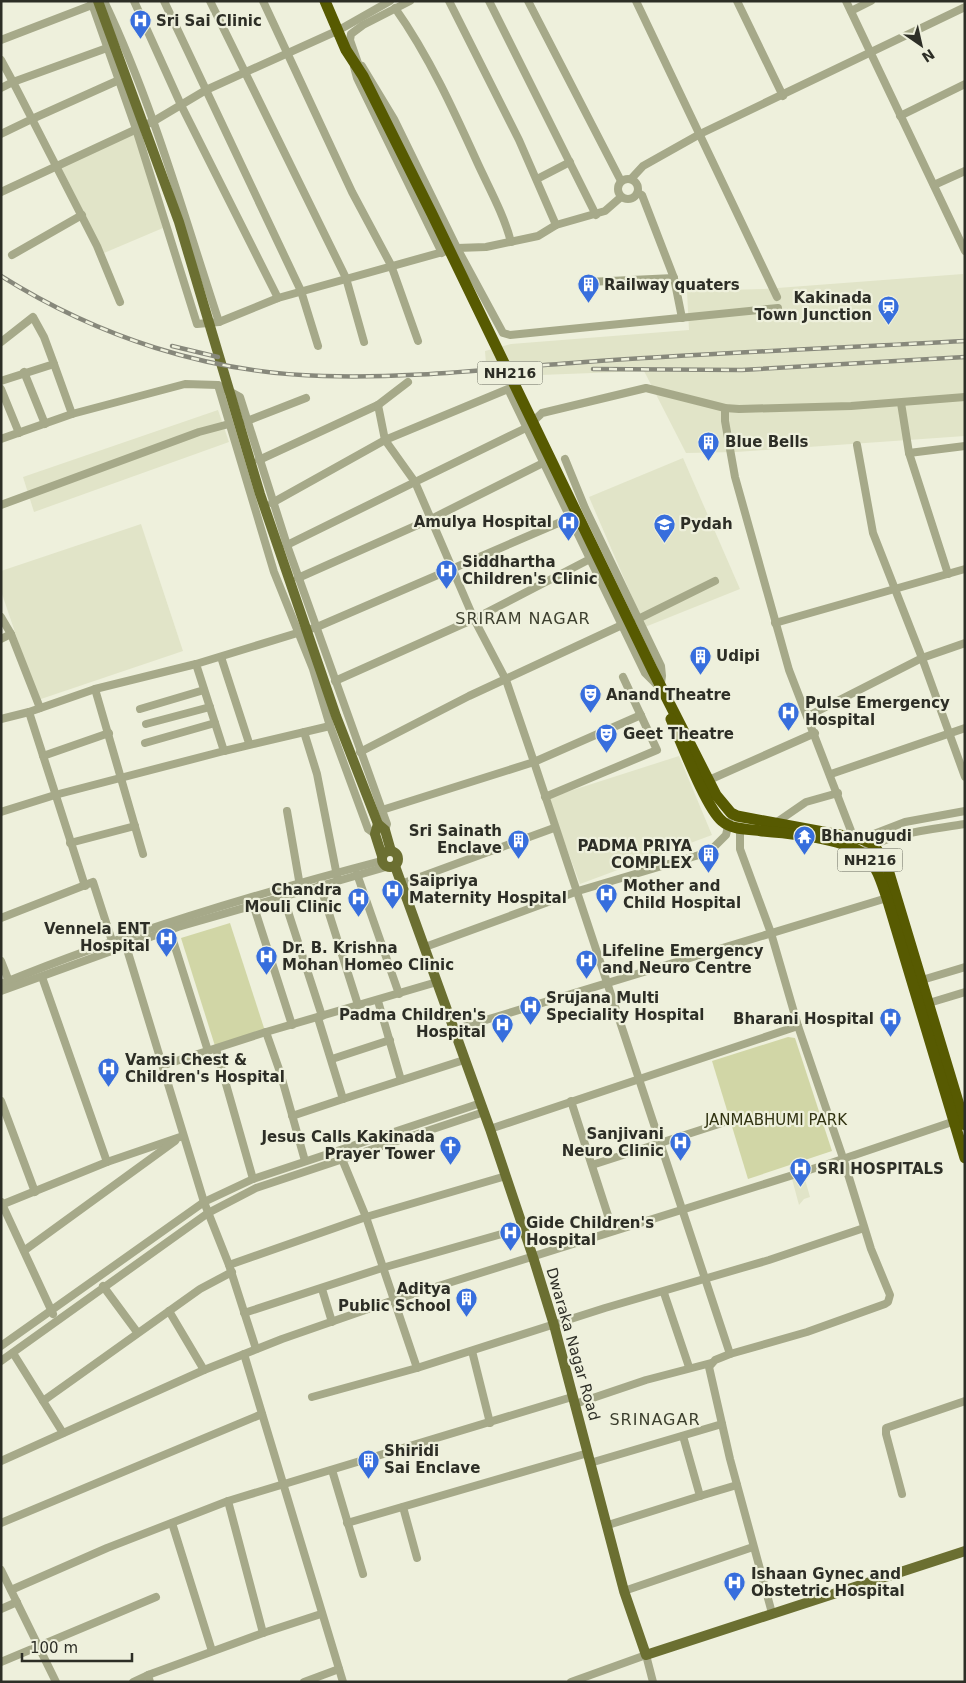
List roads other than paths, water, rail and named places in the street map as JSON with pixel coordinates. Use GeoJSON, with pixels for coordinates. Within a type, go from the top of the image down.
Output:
{"type":"FeatureCollection","features":[{"type":"Feature","properties":{"kind":"highway","name":"NH216"},"geometry":{"type":"LineString","coordinates":[[325,1],[507,366],[657,679],[716,795],[731,813],[857,837],[873,844],[886,863],[929,1003],[960,1121],[965,1158]]}},
{"type":"Feature","properties":{"kind":"highway","name":"NH216"},"geometry":{"type":"LineString","coordinates":[[657,679],[665,706],[708,800],[719,818],[728,825],[740,828],[815,838],[861,852],[877,870],[960,1121]]}},
{"type":"Feature","properties":{"kind":"main road","name":"Dwaraka Nagar Road"},"geometry":{"type":"LineString","coordinates":[[94,2],[179,222],[260,494],[336,716],[377,809],[379,829],[387,860],[401,884],[425,947],[452,1030],[483,1108],[506,1176],[554,1325],[624,1591],[646,1656]]}},
{"type":"Feature","properties":{"kind":"main road"},"geometry":{"type":"LineString","coordinates":[[646,1656],[965,1551]]}},
{"type":"Feature","properties":{"kind":"street"},"geometry":{"type":"LineString","coordinates":[[104,1],[129,54],[154,121],[219,322]]}},
{"type":"Feature","properties":{"kind":"street"},"geometry":{"type":"LineString","coordinates":[[134,1],[181,105],[278,298]]}},
{"type":"Feature","properties":{"kind":"street"},"geometry":{"type":"LineString","coordinates":[[164,1],[301,292],[318,346]]}},
{"type":"Feature","properties":{"kind":"street"},"geometry":{"type":"LineString","coordinates":[[210,1],[346,278],[364,342]]}},
{"type":"Feature","properties":{"kind":"street"},"geometry":{"type":"LineString","coordinates":[[263,1],[352,192],[391,265],[418,342]]}},
{"type":"Feature","properties":{"kind":"street"},"geometry":{"type":"LineString","coordinates":[[1,192],[154,121],[206,90],[339,30],[390,1]]}},
{"type":"Feature","properties":{"kind":"street"},"geometry":{"type":"LineString","coordinates":[[410,1],[351,34],[350,40],[358,67],[357,78],[442,253]]}},
{"type":"Feature","properties":{"kind":"street"},"geometry":{"type":"LineString","coordinates":[[449,1],[537,179],[556,225]]}},
{"type":"Feature","properties":{"kind":"street"},"geometry":{"type":"LineString","coordinates":[[489,1],[596,215]]}},
{"type":"Feature","properties":{"kind":"street"},"geometry":{"type":"LineString","coordinates":[[528,1],[621,182],[618,191],[621,197]]}},
{"type":"Feature","properties":{"kind":"street"},"geometry":{"type":"LineString","coordinates":[[636,1],[777,297]]}},
{"type":"Feature","properties":{"kind":"street"},"geometry":{"type":"LineString","coordinates":[[737,1],[783,96]]}},
{"type":"Feature","properties":{"kind":"street"},"geometry":{"type":"LineString","coordinates":[[846,1],[965,251]]}},
{"type":"Feature","properties":{"kind":"street"},"geometry":{"type":"LineString","coordinates":[[851,11],[871,1]]}},
{"type":"Feature","properties":{"kind":"street"},"geometry":{"type":"LineString","coordinates":[[1,40],[94,2],[107,48],[136,129],[197,324],[219,322],[278,298],[391,265],[457,248],[486,247],[538,236],[556,225],[605,211],[621,197]]}},
{"type":"Feature","properties":{"kind":"street"},"geometry":{"type":"LineString","coordinates":[[621,182],[631,179],[643,166],[700,134],[783,96],[870,51],[965,7]]}},
{"type":"Feature","properties":{"kind":"street"},"geometry":{"type":"LineString","coordinates":[[395,8],[420,46],[466,138],[506,223],[511,242]]}},
{"type":"Feature","properties":{"kind":"street"},"geometry":{"type":"LineString","coordinates":[[1,88],[107,48]]}},
{"type":"Feature","properties":{"kind":"street"},"geometry":{"type":"LineString","coordinates":[[1,60],[82,215],[120,302]]}},
{"type":"Feature","properties":{"kind":"street"},"geometry":{"type":"LineString","coordinates":[[358,67],[368,74],[394,119],[457,248],[503,333],[510,335],[778,308]]}},
{"type":"Feature","properties":{"kind":"street"},"geometry":{"type":"LineString","coordinates":[[1,134],[119,80]]}},
{"type":"Feature","properties":{"kind":"street"},"geometry":{"type":"LineString","coordinates":[[900,116],[965,84]]}},
{"type":"Feature","properties":{"kind":"street"},"geometry":{"type":"LineString","coordinates":[[537,179],[570,162]]}},
{"type":"Feature","properties":{"kind":"street"},"geometry":{"type":"LineString","coordinates":[[934,185],[965,171]]}},
{"type":"Feature","properties":{"kind":"street"},"geometry":{"type":"LineString","coordinates":[[631,179],[637,183],[638,192],[642,195],[674,278],[682,318]]}},
{"type":"Feature","properties":{"kind":"street"},"geometry":{"type":"LineString","coordinates":[[621,197],[631,199],[638,192]]}},
{"type":"Feature","properties":{"kind":"street"},"geometry":{"type":"LineString","coordinates":[[12,254],[82,215]]}},
{"type":"Feature","properties":{"kind":"street"},"geometry":{"type":"LineString","coordinates":[[588,282],[674,278]]}},
{"type":"Feature","properties":{"kind":"street"},"geometry":{"type":"LineString","coordinates":[[1,342],[33,317],[44,337],[72,414]]}},
{"type":"Feature","properties":{"kind":"street"},"geometry":{"type":"LineString","coordinates":[[1,381],[24,372],[54,364]]}},
{"type":"Feature","properties":{"kind":"street"},"geometry":{"type":"LineString","coordinates":[[24,372],[45,424]]}},
{"type":"Feature","properties":{"kind":"street"},"geometry":{"type":"LineString","coordinates":[[259,460],[378,404],[408,382]]}},
{"type":"Feature","properties":{"kind":"street"},"geometry":{"type":"LineString","coordinates":[[1,439],[72,414],[185,384],[214,385],[240,396],[272,503],[360,752],[377,809],[534,762],[640,714]]}},
{"type":"Feature","properties":{"kind":"street"},"geometry":{"type":"LineString","coordinates":[[214,385],[229,424],[274,572],[313,669],[330,726],[368,829],[379,829]]}},
{"type":"Feature","properties":{"kind":"street"},"geometry":{"type":"LineString","coordinates":[[286,545],[526,428],[542,413],[646,388],[725,408],[851,406],[965,397]]}},
{"type":"Feature","properties":{"kind":"street"},"geometry":{"type":"LineString","coordinates":[[272,503],[385,440],[508,389],[645,673],[657,679],[660,666],[565,459]]}},
{"type":"Feature","properties":{"kind":"street"},"geometry":{"type":"LineString","coordinates":[[1,390],[19,433]]}},
{"type":"Feature","properties":{"kind":"street"},"geometry":{"type":"LineString","coordinates":[[247,421],[306,398]]}},
{"type":"Feature","properties":{"kind":"street"},"geometry":{"type":"LineString","coordinates":[[901,403],[909,453],[948,574]]}},
{"type":"Feature","properties":{"kind":"street"},"geometry":{"type":"LineString","coordinates":[[378,404],[385,440],[415,482],[474,619],[506,680],[554,828],[578,892],[607,984],[640,1078],[730,1354]]}},
{"type":"Feature","properties":{"kind":"street"},"geometry":{"type":"LineString","coordinates":[[725,408],[724,421],[735,477],[789,670],[857,837],[905,822],[965,811]]}},
{"type":"Feature","properties":{"kind":"street"},"geometry":{"type":"LineString","coordinates":[[1,505],[200,432],[229,424]]}},
{"type":"Feature","properties":{"kind":"street"},"geometry":{"type":"LineString","coordinates":[[857,445],[872,533],[922,658],[965,777]]}},
{"type":"Feature","properties":{"kind":"street"},"geometry":{"type":"LineString","coordinates":[[909,453],[965,446]]}},
{"type":"Feature","properties":{"kind":"street"},"geometry":{"type":"LineString","coordinates":[[298,578],[430,519],[543,463]]}},
{"type":"Feature","properties":{"kind":"street"},"geometry":{"type":"LineString","coordinates":[[1,719],[29,712],[95,689],[196,664],[317,627],[570,518]]}},
{"type":"Feature","properties":{"kind":"street"},"geometry":{"type":"LineString","coordinates":[[335,681],[474,619],[590,559]]}},
{"type":"Feature","properties":{"kind":"street"},"geometry":{"type":"LineString","coordinates":[[775,623],[965,569]]}},
{"type":"Feature","properties":{"kind":"street"},"geometry":{"type":"LineString","coordinates":[[638,619],[715,581]]}},
{"type":"Feature","properties":{"kind":"street"},"geometry":{"type":"LineString","coordinates":[[1,617],[11,634],[40,708]]}},
{"type":"Feature","properties":{"kind":"street"},"geometry":{"type":"LineString","coordinates":[[360,752],[437,712],[622,625]]}},
{"type":"Feature","properties":{"kind":"street"},"geometry":{"type":"LineString","coordinates":[[1,639],[11,634]]}},
{"type":"Feature","properties":{"kind":"street"},"geometry":{"type":"LineString","coordinates":[[808,716],[922,658],[965,644]]}},
{"type":"Feature","properties":{"kind":"street"},"geometry":{"type":"LineString","coordinates":[[221,657],[248,744]]}},
{"type":"Feature","properties":{"kind":"street"},"geometry":{"type":"LineString","coordinates":[[196,664],[224,751]]}},
{"type":"Feature","properties":{"kind":"street"},"geometry":{"type":"LineString","coordinates":[[545,797],[657,750],[623,677]]}},
{"type":"Feature","properties":{"kind":"street"},"geometry":{"type":"LineString","coordinates":[[95,689],[122,777],[134,826],[144,854]]}},
{"type":"Feature","properties":{"kind":"street"},"geometry":{"type":"LineString","coordinates":[[140,709],[204,690]]}},
{"type":"Feature","properties":{"kind":"street"},"geometry":{"type":"LineString","coordinates":[[146,724],[210,707]]}},
{"type":"Feature","properties":{"kind":"street"},"geometry":{"type":"LineString","coordinates":[[29,712],[85,886]]}},
{"type":"Feature","properties":{"kind":"street"},"geometry":{"type":"LineString","coordinates":[[145,743],[215,723]]}},
{"type":"Feature","properties":{"kind":"street"},"geometry":{"type":"LineString","coordinates":[[1,812],[55,795],[248,744],[330,726]]}},
{"type":"Feature","properties":{"kind":"street"},"geometry":{"type":"LineString","coordinates":[[830,774],[965,728]]}},
{"type":"Feature","properties":{"kind":"street"},"geometry":{"type":"LineString","coordinates":[[304,732],[317,774],[337,876]]}},
{"type":"Feature","properties":{"kind":"street"},"geometry":{"type":"LineString","coordinates":[[43,756],[109,733]]}},
{"type":"Feature","properties":{"kind":"street"},"geometry":{"type":"LineString","coordinates":[[709,780],[815,733]]}},
{"type":"Feature","properties":{"kind":"street"},"geometry":{"type":"LineString","coordinates":[[777,822],[806,802],[838,793]]}},
{"type":"Feature","properties":{"kind":"street"},"geometry":{"type":"LineString","coordinates":[[287,811],[300,886]]}},
{"type":"Feature","properties":{"kind":"street"},"geometry":{"type":"LineString","coordinates":[[425,947],[578,892],[709,852],[726,836],[731,813]]}},
{"type":"Feature","properties":{"kind":"street"},"geometry":{"type":"LineString","coordinates":[[861,852],[873,844],[909,832],[965,824]]}},
{"type":"Feature","properties":{"kind":"street"},"geometry":{"type":"LineString","coordinates":[[70,843],[134,826]]}},
{"type":"Feature","properties":{"kind":"street"},"geometry":{"type":"LineString","coordinates":[[401,884],[554,828]]}},
{"type":"Feature","properties":{"kind":"street"},"geometry":{"type":"LineString","coordinates":[[11,1590],[107,1548],[228,1501],[490,1423],[574,1401],[688,1367],[711,1363],[730,1354],[807,1332],[888,1302],[890,1295],[888,1287],[864,1228],[843,1158],[798,1026],[771,933],[740,849],[740,828]]}},
{"type":"Feature","properties":{"kind":"street"},"geometry":{"type":"LineString","coordinates":[[1,991],[7,984],[112,940],[387,860]]}},
{"type":"Feature","properties":{"kind":"street"},"geometry":{"type":"LineString","coordinates":[[7,984],[42,977],[170,930],[283,896],[300,886],[320,885],[337,876],[357,874],[387,860]]}},
{"type":"Feature","properties":{"kind":"street"},"geometry":{"type":"LineString","coordinates":[[357,874],[399,994]]}},
{"type":"Feature","properties":{"kind":"street"},"geometry":{"type":"LineString","coordinates":[[1,918],[94,882],[115,950]]}},
{"type":"Feature","properties":{"kind":"street"},"geometry":{"type":"LineString","coordinates":[[320,885],[358,1005]]}},
{"type":"Feature","properties":{"kind":"street"},"geometry":{"type":"LineString","coordinates":[[283,896],[343,1099]]}},
{"type":"Feature","properties":{"kind":"street"},"geometry":{"type":"LineString","coordinates":[[452,1030],[887,898]]}},
{"type":"Feature","properties":{"kind":"street"},"geometry":{"type":"LineString","coordinates":[[253,904],[292,1025]]}},
{"type":"Feature","properties":{"kind":"street"},"geometry":{"type":"LineString","coordinates":[[170,930],[212,1050],[253,1179]]}},
{"type":"Feature","properties":{"kind":"street"},"geometry":{"type":"LineString","coordinates":[[126,946],[164,1065],[183,1136],[204,1202],[231,1268],[256,1349]]}},
{"type":"Feature","properties":{"kind":"street"},"geometry":{"type":"LineString","coordinates":[[1,960],[7,984]]}},
{"type":"Feature","properties":{"kind":"street"},"geometry":{"type":"LineString","coordinates":[[922,980],[965,967]]}},
{"type":"Feature","properties":{"kind":"street"},"geometry":{"type":"LineString","coordinates":[[42,977],[107,1162]]}},
{"type":"Feature","properties":{"kind":"street"},"geometry":{"type":"LineString","coordinates":[[164,1065],[266,1032],[374,1000],[378,1001],[437,982]]}},
{"type":"Feature","properties":{"kind":"street"},"geometry":{"type":"LineString","coordinates":[[929,1003],[965,992]]}},
{"type":"Feature","properties":{"kind":"street"},"geometry":{"type":"LineString","coordinates":[[378,1001],[401,1080]]}},
{"type":"Feature","properties":{"kind":"street"},"geometry":{"type":"LineString","coordinates":[[490,1129],[798,1026]]}},
{"type":"Feature","properties":{"kind":"street"},"geometry":{"type":"LineString","coordinates":[[266,1032],[305,1160]]}},
{"type":"Feature","properties":{"kind":"street"},"geometry":{"type":"LineString","coordinates":[[332,1060],[390,1040]]}},
{"type":"Feature","properties":{"kind":"street"},"geometry":{"type":"LineString","coordinates":[[292,1116],[464,1060]]}},
{"type":"Feature","properties":{"kind":"street"},"geometry":{"type":"LineString","coordinates":[[1,1101],[35,1192]]}},
{"type":"Feature","properties":{"kind":"street"},"geometry":{"type":"LineString","coordinates":[[571,1101],[613,1231]]}},
{"type":"Feature","properties":{"kind":"street"},"geometry":{"type":"LineString","coordinates":[[1,1361],[103,1286],[208,1213],[256,1188],[483,1108]]}},
{"type":"Feature","properties":{"kind":"street"},"geometry":{"type":"LineString","coordinates":[[1,1346],[204,1202],[253,1179],[305,1160],[483,1108]]}},
{"type":"Feature","properties":{"kind":"street"},"geometry":{"type":"LineString","coordinates":[[1,1460],[204,1370],[256,1349],[394,1300],[960,1121]]}},
{"type":"Feature","properties":{"kind":"street"},"geometry":{"type":"LineString","coordinates":[[592,1165],[722,1123]]}},
{"type":"Feature","properties":{"kind":"street"},"geometry":{"type":"LineString","coordinates":[[56,1320],[2,1204],[107,1162],[183,1136]]}},
{"type":"Feature","properties":{"kind":"street"},"geometry":{"type":"LineString","coordinates":[[25,1250],[183,1136]]}},
{"type":"Feature","properties":{"kind":"street"},"geometry":{"type":"LineString","coordinates":[[342,1159],[366,1217],[417,1368]]}},
{"type":"Feature","properties":{"kind":"street"},"geometry":{"type":"LineString","coordinates":[[43,1401],[137,1332],[231,1268],[366,1217],[506,1176]]}},
{"type":"Feature","properties":{"kind":"street"},"geometry":{"type":"LineString","coordinates":[[244,1313],[382,1268],[523,1228]]}},
{"type":"Feature","properties":{"kind":"street"},"geometry":{"type":"LineString","coordinates":[[312,1397],[417,1368],[664,1293],[864,1228]]}},
{"type":"Feature","properties":{"kind":"street"},"geometry":{"type":"LineString","coordinates":[[103,1286],[137,1332]]}},
{"type":"Feature","properties":{"kind":"street"},"geometry":{"type":"LineString","coordinates":[[322,1289],[332,1322]]}},
{"type":"Feature","properties":{"kind":"street"},"geometry":{"type":"LineString","coordinates":[[664,1293],[688,1367]]}},
{"type":"Feature","properties":{"kind":"street"},"geometry":{"type":"LineString","coordinates":[[169,1311],[204,1370]]}},
{"type":"Feature","properties":{"kind":"street"},"geometry":{"type":"LineString","coordinates":[[472,1351],[490,1423]]}},
{"type":"Feature","properties":{"kind":"street"},"geometry":{"type":"LineString","coordinates":[[13,1353],[63,1433]]}},
{"type":"Feature","properties":{"kind":"street"},"geometry":{"type":"LineString","coordinates":[[244,1354],[343,1682]]}},
{"type":"Feature","properties":{"kind":"street"},"geometry":{"type":"LineString","coordinates":[[711,1363],[709,1367],[737,1486],[772,1613]]}},
{"type":"Feature","properties":{"kind":"street"},"geometry":{"type":"LineString","coordinates":[[902,1494],[886,1428],[965,1401]]}},
{"type":"Feature","properties":{"kind":"street"},"geometry":{"type":"LineString","coordinates":[[1,1524],[262,1414]]}},
{"type":"Feature","properties":{"kind":"street"},"geometry":{"type":"LineString","coordinates":[[348,1523],[589,1458],[683,1436],[722,1424]]}},
{"type":"Feature","properties":{"kind":"street"},"geometry":{"type":"LineString","coordinates":[[683,1436],[700,1496]]}},
{"type":"Feature","properties":{"kind":"street"},"geometry":{"type":"LineString","coordinates":[[332,1470],[363,1574]]}},
{"type":"Feature","properties":{"kind":"street"},"geometry":{"type":"LineString","coordinates":[[608,1525],[737,1486]]}},
{"type":"Feature","properties":{"kind":"street"},"geometry":{"type":"LineString","coordinates":[[228,1501],[263,1633]]}},
{"type":"Feature","properties":{"kind":"street"},"geometry":{"type":"LineString","coordinates":[[403,1507],[417,1558]]}},
{"type":"Feature","properties":{"kind":"street"},"geometry":{"type":"LineString","coordinates":[[172,1523],[212,1651]]}},
{"type":"Feature","properties":{"kind":"street"},"geometry":{"type":"LineString","coordinates":[[624,1591],[753,1547]]}},
{"type":"Feature","properties":{"kind":"street"},"geometry":{"type":"LineString","coordinates":[[1,1570],[56,1682]]}},
{"type":"Feature","properties":{"kind":"street"},"geometry":{"type":"LineString","coordinates":[[1,1662],[156,1597]]}},
{"type":"Feature","properties":{"kind":"street"},"geometry":{"type":"LineString","coordinates":[[1,1608],[17,1602]]}},
{"type":"Feature","properties":{"kind":"street"},"geometry":{"type":"LineString","coordinates":[[133,1682],[149,1678],[212,1651],[321,1614]]}},
{"type":"Feature","properties":{"kind":"street"},"geometry":{"type":"LineString","coordinates":[[570,1682],[646,1656],[653,1682]]}},
{"type":"Feature","properties":{"kind":"street"},"geometry":{"type":"LineString","coordinates":[[304,1682],[338,1669]]}},
{"type":"Feature","properties":{"kind":"railway"},"geometry":{"type":"LineString","coordinates":[[1,276],[38,298],[76,317],[115,334],[155,348],[238,368],[323,376],[388,376],[727,353],[965,341]]}},
{"type":"Feature","properties":{"kind":"railway"},"geometry":{"type":"LineString","coordinates":[[172,346],[218,357]]}},
{"type":"Feature","properties":{"kind":"railway"},"geometry":{"type":"LineString","coordinates":[[593,369],[742,370],[965,357]]}},
{"type":"Feature","properties":{"kind":"place","name":"Sri Sai Clinic"},"geometry":{"type":"Point","coordinates":[140,40]}},
{"type":"Feature","properties":{"kind":"place","name":"Railway quaters"},"geometry":{"type":"Point","coordinates":[588,304]}},
{"type":"Feature","properties":{"kind":"place","name":"Kakinada Town Junction"},"geometry":{"type":"Point","coordinates":[888,326]}},
{"type":"Feature","properties":{"kind":"place","name":"Blue Bells"},"geometry":{"type":"Point","coordinates":[709,461]}},
{"type":"Feature","properties":{"kind":"place","name":"Amulya Hospital"},"geometry":{"type":"Point","coordinates":[568,541]}},
{"type":"Feature","properties":{"kind":"place","name":"Pydah"},"geometry":{"type":"Point","coordinates":[664,543]}},
{"type":"Feature","properties":{"kind":"place","name":"Siddhartha Children's Clinic"},"geometry":{"type":"Point","coordinates":[446,590]}},
{"type":"Feature","properties":{"kind":"place","name":"Udipi"},"geometry":{"type":"Point","coordinates":[700,675]}},
{"type":"Feature","properties":{"kind":"place","name":"Anand Theatre"},"geometry":{"type":"Point","coordinates":[590,714]}},
{"type":"Feature","properties":{"kind":"place","name":"Pulse Emergency Hospital"},"geometry":{"type":"Point","coordinates":[789,731]}},
{"type":"Feature","properties":{"kind":"place","name":"Geet Theatre"},"geometry":{"type":"Point","coordinates":[607,753]}},
{"type":"Feature","properties":{"kind":"place","name":"Bhanugudi"},"geometry":{"type":"Point","coordinates":[805,855]}},
{"type":"Feature","properties":{"kind":"place","name":"Sri Sainath Enclave"},"geometry":{"type":"Point","coordinates":[518,859]}},
{"type":"Feature","properties":{"kind":"place","name":"PADMA PRIYA COMPLEX"},"geometry":{"type":"Point","coordinates":[708,874]}},
{"type":"Feature","properties":{"kind":"place","name":"Saipriya Maternity Hospital"},"geometry":{"type":"Point","coordinates":[393,909]}},
{"type":"Feature","properties":{"kind":"place","name":"Mother and Child Hospital"},"geometry":{"type":"Point","coordinates":[607,914]}},
{"type":"Feature","properties":{"kind":"place","name":"Chandra Mouli Clinic"},"geometry":{"type":"Point","coordinates":[358,918]}},
{"type":"Feature","properties":{"kind":"place","name":"Vennela ENT Hospital"},"geometry":{"type":"Point","coordinates":[166,957]}},
{"type":"Feature","properties":{"kind":"place","name":"Dr. B. Krishna Mohan Homeo Clinic"},"geometry":{"type":"Point","coordinates":[266,976]}},
{"type":"Feature","properties":{"kind":"place","name":"Lifeline Emergency and Neuro Centre"},"geometry":{"type":"Point","coordinates":[586,979]}},
{"type":"Feature","properties":{"kind":"place","name":"Srujana Multi Speciality Hospital"},"geometry":{"type":"Point","coordinates":[530,1026]}},
{"type":"Feature","properties":{"kind":"place","name":"Bharani Hospital"},"geometry":{"type":"Point","coordinates":[890,1038]}},
{"type":"Feature","properties":{"kind":"place","name":"Padma Children's Hospital"},"geometry":{"type":"Point","coordinates":[502,1043]}},
{"type":"Feature","properties":{"kind":"place","name":"Vamsi Chest & Children's Hospital"},"geometry":{"type":"Point","coordinates":[109,1088]}},
{"type":"Feature","properties":{"kind":"place","name":"Sanjivani Neuro Clinic"},"geometry":{"type":"Point","coordinates":[680,1162]}},
{"type":"Feature","properties":{"kind":"place","name":"Jesus Calls Kakinada Prayer Tower"},"geometry":{"type":"Point","coordinates":[451,1165]}},
{"type":"Feature","properties":{"kind":"place","name":"SRI HOSPITALS"},"geometry":{"type":"Point","coordinates":[801,1188]}},
{"type":"Feature","properties":{"kind":"place","name":"Gide Children's Hospital"},"geometry":{"type":"Point","coordinates":[510,1251]}},
{"type":"Feature","properties":{"kind":"place","name":"Aditya Public School"},"geometry":{"type":"Point","coordinates":[467,1317]}},
{"type":"Feature","properties":{"kind":"place","name":"Shiridi Sai Enclave"},"geometry":{"type":"Point","coordinates":[368,1479]}},
{"type":"Feature","properties":{"kind":"place","name":"Ishaan Gynec and Obstetric Hospital"},"geometry":{"type":"Point","coordinates":[735,1602]}},
{"type":"Feature","properties":{"kind":"district","name":"SRIRAM NAGAR"},"geometry":{"type":"Point","coordinates":[523,618]}},
{"type":"Feature","properties":{"kind":"district","name":"SRINAGAR"},"geometry":{"type":"Point","coordinates":[655,1419]}},
{"type":"Feature","properties":{"kind":"park label","name":"JANMABHUMI PARK"},"geometry":{"type":"Point","coordinates":[776,1120]}}]}
